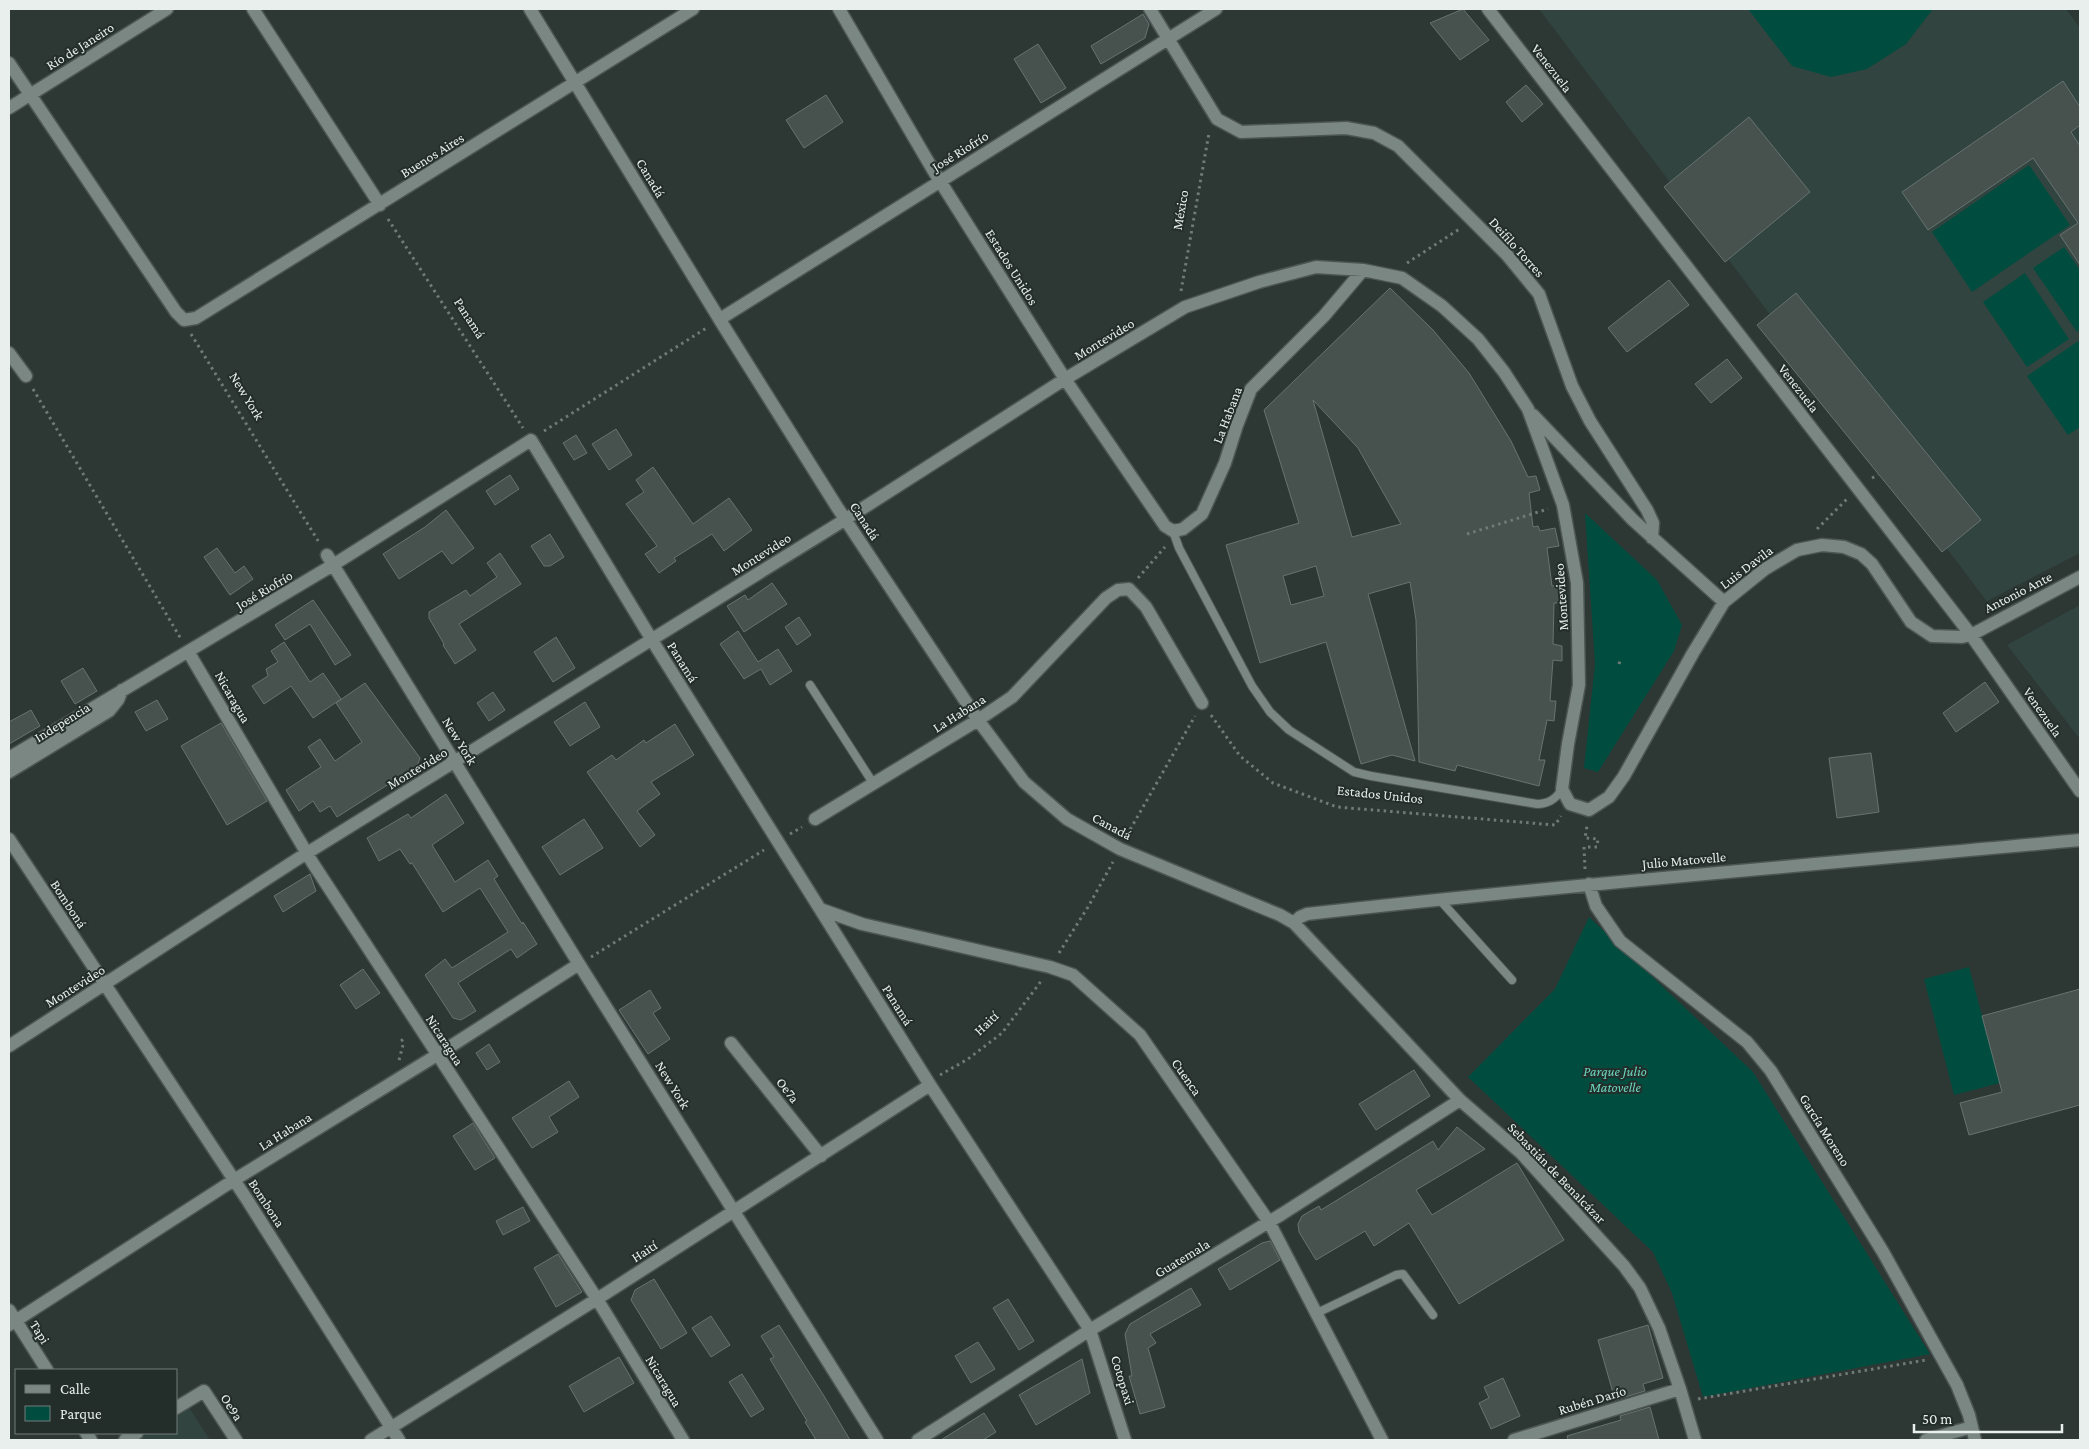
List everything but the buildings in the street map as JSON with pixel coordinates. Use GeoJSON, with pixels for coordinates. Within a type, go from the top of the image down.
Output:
{"type":"FeatureCollection","features":[{"type":"Feature","properties":{"kind":"street","name":"Río de Janeiro"},"geometry":{"type":"LineString","coordinates":[[9,108],[167,9]]}},
{"type":"Feature","properties":{"kind":"street"},"geometry":{"type":"LineString","coordinates":[[253,9],[380,205]]}},
{"type":"Feature","properties":{"kind":"street","name":"Canadá"},"geometry":{"type":"LineString","coordinates":[[530,9],[720,319],[846,519],[978,720],[1024,782],[1067,819],[1120,849],[1280,915],[1294,923]]}},
{"type":"Feature","properties":{"kind":"street","name":"Buenos Aires"},"geometry":{"type":"LineString","coordinates":[[184,320],[196,318],[693,9]]}},
{"type":"Feature","properties":{"kind":"street","name":"Estados Unidos"},"geometry":{"type":"LineString","coordinates":[[838,9],[940,181],[1065,379],[1165,526],[1173,531]]}},
{"type":"Feature","properties":{"kind":"street"},"geometry":{"type":"LineString","coordinates":[[1150,9],[1168,40]]}},
{"type":"Feature","properties":{"kind":"street","name":"José Riofrío"},"geometry":{"type":"LineString","coordinates":[[720,319],[1216,9]]}},
{"type":"Feature","properties":{"kind":"street","name":"Venezuela"},"geometry":{"type":"LineString","coordinates":[[1488,9],[1971,634],[2080,791]]}},
{"type":"Feature","properties":{"kind":"street","name":"Deifilo Torres"},"geometry":{"type":"LineString","coordinates":[[1168,40],[1217,119],[1240,132],[1346,128],[1374,133],[1398,146],[1508,255],[1539,294],[1572,386],[1590,421],[1648,510],[1653,523],[1652,538]]}},
{"type":"Feature","properties":{"kind":"street"},"geometry":{"type":"LineString","coordinates":[[9,63],[176,312],[184,320]]}},
{"type":"Feature","properties":{"kind":"street","name":"Montevideo"},"geometry":{"type":"LineString","coordinates":[[9,1046],[307,853],[846,519],[1065,379],[1185,307],[1258,282],[1316,267],[1362,270],[1402,278],[1442,306],[1478,339],[1504,372],[1528,409],[1632,520],[1652,538]]}},
{"type":"Feature","properties":{"kind":"street","name":"La Habana"},"geometry":{"type":"LineString","coordinates":[[1173,531],[1183,529],[1202,514],[1225,463],[1251,389],[1324,316],[1362,270]]}},
{"type":"Feature","properties":{"kind":"street"},"geometry":{"type":"LineString","coordinates":[[9,353],[26,376]]}},
{"type":"Feature","properties":{"kind":"street","name":"Montevideo"},"geometry":{"type":"LineString","coordinates":[[1528,409],[1563,505],[1577,584],[1579,685],[1562,789]]}},
{"type":"Feature","properties":{"kind":"street","name":"José Riofrío"},"geometry":{"type":"LineString","coordinates":[[9,758],[330,560],[531,440]]}},
{"type":"Feature","properties":{"kind":"street","name":"Panamá"},"geometry":{"type":"LineString","coordinates":[[531,440],[651,639],[820,909],[1090,1330]]}},
{"type":"Feature","properties":{"kind":"street"},"geometry":{"type":"LineString","coordinates":[[1652,538],[1724,602]]}},
{"type":"Feature","properties":{"kind":"street","name":"Luis Davila"},"geometry":{"type":"LineString","coordinates":[[1589,810],[1609,797],[1624,776],[1724,602],[1765,569],[1798,550],[1822,545],[1844,547],[1861,554],[1872,564],[1911,622],[1932,636],[1962,637],[1971,634]]}},
{"type":"Feature","properties":{"kind":"street","name":"New York"},"geometry":{"type":"LineString","coordinates":[[330,560],[878,1440]]}},
{"type":"Feature","properties":{"kind":"street","name":"Antonio Ante"},"geometry":{"type":"LineString","coordinates":[[1971,634],[2080,577]]}},
{"type":"Feature","properties":{"kind":"street"},"geometry":{"type":"LineString","coordinates":[[1132,585],[1146,607],[1200,707]]}},
{"type":"Feature","properties":{"kind":"street","name":"La Habana"},"geometry":{"type":"LineString","coordinates":[[815,819],[978,720],[1012,697],[1106,598],[1118,590],[1132,585]]}},
{"type":"Feature","properties":{"kind":"street","name":"Nicaragua"},"geometry":{"type":"LineString","coordinates":[[186,648],[307,853],[437,1056],[597,1299],[683,1440]]}},
{"type":"Feature","properties":{"kind":"street","name":"Indepencia"},"geometry":{"type":"LineString","coordinates":[[9,772],[109,711],[118,700],[122,690]]}},
{"type":"Feature","properties":{"kind":"street"},"geometry":{"type":"LineString","coordinates":[[1562,789],[1570,804],[1589,810]]}},
{"type":"Feature","properties":{"kind":"street","name":"Bomboná"},"geometry":{"type":"LineString","coordinates":[[9,840],[104,985]]}},
{"type":"Feature","properties":{"kind":"street","name":"Julio Matovelle"},"geometry":{"type":"LineString","coordinates":[[1294,923],[1300,917],[1307,914],[1439,899],[2080,840]]}},
{"type":"Feature","properties":{"kind":"street","name":"García Moreno"},"geometry":{"type":"LineString","coordinates":[[1589,884],[1596,906],[1620,941],[1747,1042],[1771,1072],[1883,1252],[1957,1385],[1975,1440]]}},
{"type":"Feature","properties":{"kind":"street","name":"Cuenca"},"geometry":{"type":"LineString","coordinates":[[820,909],[862,924],[1050,967],[1073,975],[1140,1035],[1269,1222],[1382,1440]]}},
{"type":"Feature","properties":{"kind":"street","name":"Sebastián de Benalcázar"},"geometry":{"type":"LineString","coordinates":[[1294,923],[1460,1100],[1521,1153],[1624,1266],[1640,1288],[1659,1328],[1695,1440]]}},
{"type":"Feature","properties":{"kind":"street","name":"La Habana"},"geometry":{"type":"LineString","coordinates":[[11,1319],[437,1056],[581,962]]}},
{"type":"Feature","properties":{"kind":"street","name":"Bombona"},"geometry":{"type":"LineString","coordinates":[[104,985],[234,1180],[399,1440]]}},
{"type":"Feature","properties":{"kind":"street","name":"Oe7a"},"geometry":{"type":"LineString","coordinates":[[731,1043],[821,1156]]}},
{"type":"Feature","properties":{"kind":"street","name":"Haití"},"geometry":{"type":"LineString","coordinates":[[371,1440],[735,1211],[932,1082]]}},
{"type":"Feature","properties":{"kind":"street","name":"Guatemala"},"geometry":{"type":"LineString","coordinates":[[918,1440],[1090,1330],[1269,1222],[1460,1100]]}},
{"type":"Feature","properties":{"kind":"street","name":"Tapi"},"geometry":{"type":"LineString","coordinates":[[11,1319],[46,1369]]}},
{"type":"Feature","properties":{"kind":"street","name":"Cotopaxi"},"geometry":{"type":"LineString","coordinates":[[1090,1330],[1125,1440]]}},
{"type":"Feature","properties":{"kind":"street","name":"Rubén Darío"},"geometry":{"type":"LineString","coordinates":[[1514,1440],[1680,1389]]}},
{"type":"Feature","properties":{"kind":"street","name":"Oe9a"},"geometry":{"type":"LineString","coordinates":[[178,1407],[204,1391],[236,1440]]}},
{"type":"Feature","properties":{"kind":"street"},"geometry":{"type":"LineString","coordinates":[[1926,1440],[1972,1427]]}},
{"type":"Feature","properties":{"kind":"lane"},"geometry":{"type":"LineString","coordinates":[[1173,531],[1179,548],[1252,686],[1270,712],[1289,730],[1354,772],[1371,776],[1537,804],[1544,804],[1556,799],[1562,789]]}},
{"type":"Feature","properties":{"kind":"lane"},"geometry":{"type":"LineString","coordinates":[[810,685],[873,783]]}},
{"type":"Feature","properties":{"kind":"lane"},"geometry":{"type":"LineString","coordinates":[[1439,899],[1512,980]]}},
{"type":"Feature","properties":{"kind":"lane"},"geometry":{"type":"LineString","coordinates":[[1317,1313],[1396,1275],[1403,1274],[1433,1315]]}},
{"type":"Feature","properties":{"kind":"path","name":"México"},"geometry":{"type":"LineString","coordinates":[[1181,294],[1209,132]]}},
{"type":"Feature","properties":{"kind":"path","name":"Panamá"},"geometry":{"type":"LineString","coordinates":[[380,205],[531,440]]}},
{"type":"Feature","properties":{"kind":"path"},"geometry":{"type":"LineString","coordinates":[[1403,266],[1468,224]]}},
{"type":"Feature","properties":{"kind":"path"},"geometry":{"type":"LineString","coordinates":[[531,440],[720,319]]}},
{"type":"Feature","properties":{"kind":"path","name":"New York"},"geometry":{"type":"LineString","coordinates":[[184,320],[330,560]]}},
{"type":"Feature","properties":{"kind":"path"},"geometry":{"type":"LineString","coordinates":[[33,388],[186,648]]}},
{"type":"Feature","properties":{"kind":"path"},"geometry":{"type":"LineString","coordinates":[[1872,478],[1878,475]]}},
{"type":"Feature","properties":{"kind":"path"},"geometry":{"type":"LineString","coordinates":[[1811,536],[1849,497]]}},
{"type":"Feature","properties":{"kind":"path"},"geometry":{"type":"LineString","coordinates":[[1467,534],[1550,508]]}},
{"type":"Feature","properties":{"kind":"path"},"geometry":{"type":"LineString","coordinates":[[1132,585],[1168,544]]}},
{"type":"Feature","properties":{"kind":"path"},"geometry":{"type":"LineString","coordinates":[[1124,840],[1200,707]]}},
{"type":"Feature","properties":{"kind":"path","name":"Estados Unidos"},"geometry":{"type":"LineString","coordinates":[[1210,714],[1240,756],[1273,783],[1337,807],[1555,825],[1570,804]]}},
{"type":"Feature","properties":{"kind":"path"},"geometry":{"type":"LineString","coordinates":[[1589,810],[1585,838],[1598,839],[1598,847],[1584,847],[1584,864],[1589,884]]}},
{"type":"Feature","properties":{"kind":"path"},"geometry":{"type":"LineString","coordinates":[[783,838],[815,819]]}},
{"type":"Feature","properties":{"kind":"path"},"geometry":{"type":"LineString","coordinates":[[581,962],[766,849]]}},
{"type":"Feature","properties":{"kind":"path"},"geometry":{"type":"LineString","coordinates":[[1054,961],[1088,907],[1116,855]]}},
{"type":"Feature","properties":{"kind":"path","name":"Haití"},"geometry":{"type":"LineString","coordinates":[[932,1082],[968,1059],[1002,1033],[1046,973]]}},
{"type":"Feature","properties":{"kind":"path"},"geometry":{"type":"LineString","coordinates":[[397,1065],[403,1041]]}},
{"type":"Feature","properties":{"kind":"path"},"geometry":{"type":"LineString","coordinates":[[1692,1400],[1932,1359]]}},
{"type":"Feature","properties":{"kind":"shaded area"},"geometry":{"type":"Polygon","coordinates":[[[1539,9],[2066,9],[2080,28],[2080,553],[1987,601],[2010,632],[1539,9]]]}},
{"type":"Feature","properties":{"kind":"shaded area"},"geometry":{"type":"Polygon","coordinates":[[[2080,605],[2080,739],[2007,645],[2080,605]]]}},
{"type":"Feature","properties":{"kind":"shaded area"},"geometry":{"type":"Polygon","coordinates":[[[188,1406],[210,1440],[137,1440],[146,1434],[178,1434],[178,1413],[188,1406]]]}},
{"type":"Feature","properties":{"kind":"green space"},"geometry":{"type":"Polygon","coordinates":[[[1748,9],[1933,9],[1906,44],[1867,69],[1831,77],[1792,66],[1748,9]]]}},
{"type":"Feature","properties":{"kind":"green space"},"geometry":{"type":"Polygon","coordinates":[[[2029,165],[2070,225],[1972,292],[1932,232],[2029,165]]]}},
{"type":"Feature","properties":{"kind":"green space"},"geometry":{"type":"Polygon","coordinates":[[[2064,247],[2080,270],[2080,330],[2077,332],[2033,268],[2064,247]]]}},
{"type":"Feature","properties":{"kind":"green space"},"geometry":{"type":"Polygon","coordinates":[[[2025,273],[2069,339],[2027,367],[1983,302],[2025,273]]]}},
{"type":"Feature","properties":{"kind":"green space"},"geometry":{"type":"Polygon","coordinates":[[[2080,340],[2080,427],[2068,435],[2027,376],[2080,340]]]}},
{"type":"Feature","properties":{"kind":"green space"},"geometry":{"type":"Polygon","coordinates":[[[1585,513],[1657,580],[1682,625],[1674,651],[1598,772],[1584,768],[1595,664],[1585,513]]]}},
{"type":"Feature","properties":{"kind":"green space","name":"Parque Julio Matovelle"},"geometry":{"type":"Polygon","coordinates":[[[1589,917],[1753,1072],[1930,1354],[1703,1397],[1672,1293],[1653,1252],[1468,1077],[1555,989],[1589,917]]]}},
{"type":"Feature","properties":{"kind":"green space"},"geometry":{"type":"Polygon","coordinates":[[[1969,967],[2000,1083],[1954,1095],[1924,979],[1969,967]]]}}]}
